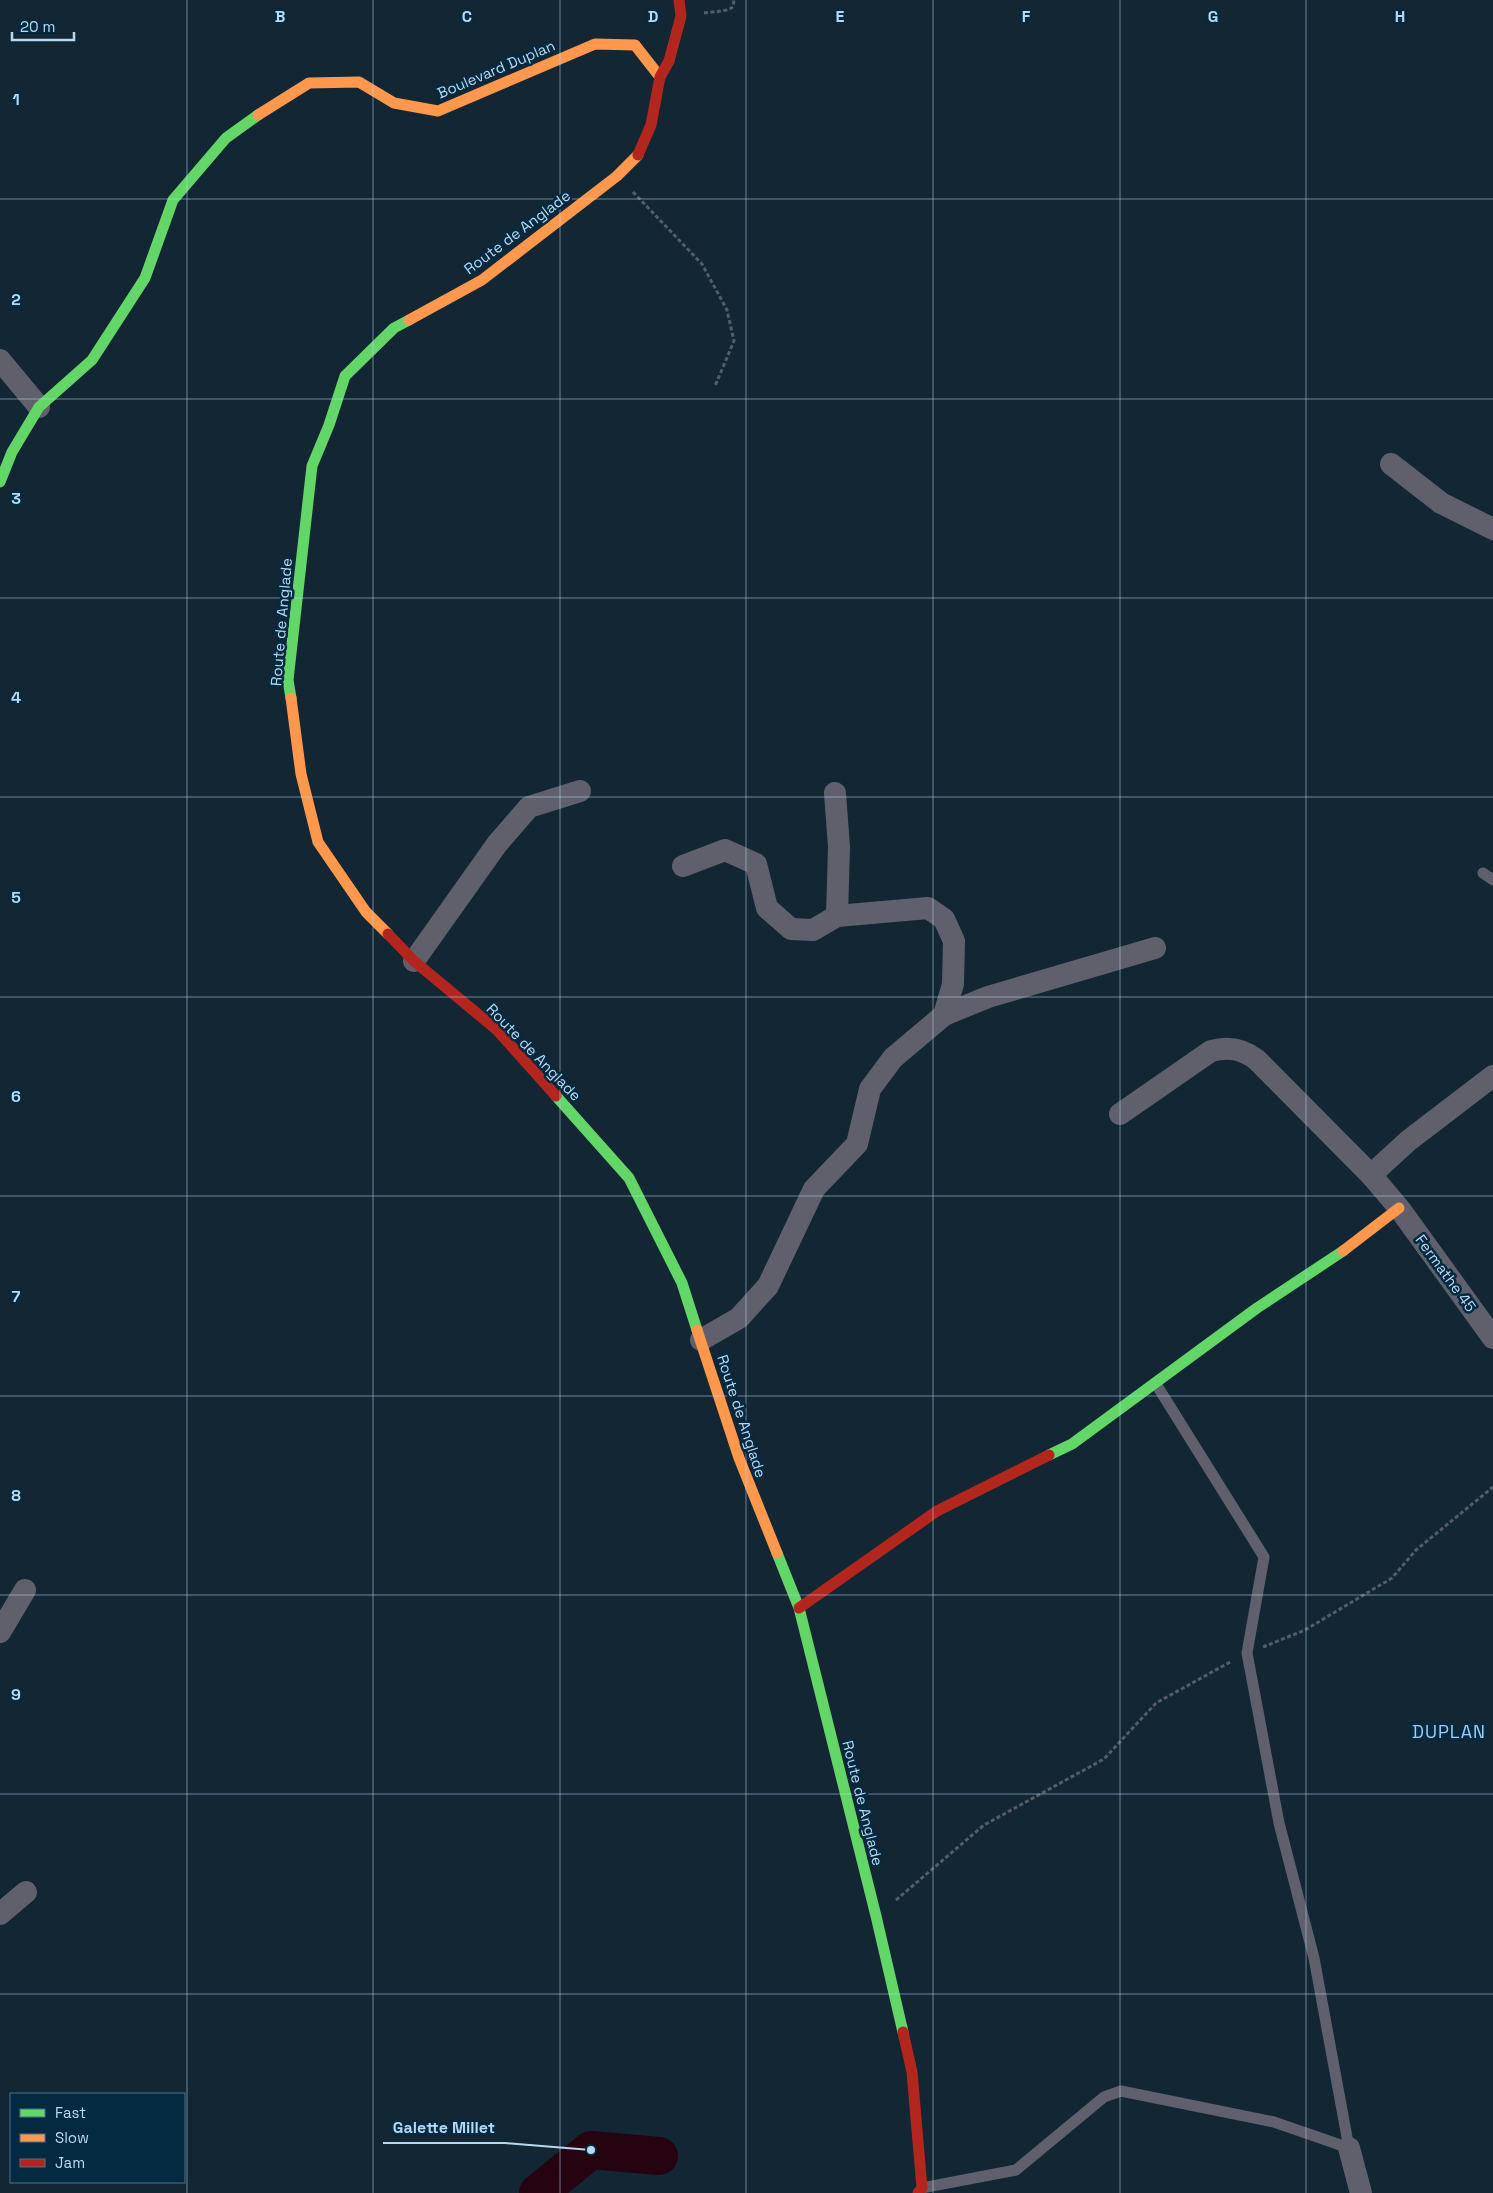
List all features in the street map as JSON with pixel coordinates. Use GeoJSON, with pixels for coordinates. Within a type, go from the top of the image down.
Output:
{"type":"FeatureCollection","features":[{"type":"Feature","properties":{"kind":"street","name":"Route de Anglade"},"geometry":{"type":"LineString","coordinates":[[679,0],[681,16],[669,61],[660,77],[651,126],[639,154],[617,176],[482,280],[394,328],[345,376],[329,425],[312,466],[288,680],[301,774],[318,842],[366,912],[414,961],[497,1030],[629,1178],[682,1283],[702,1340],[738,1458],[799,1608],[876,1916],[912,2072],[920,2191]]}},
{"type":"Feature","properties":{"kind":"street","name":"Boulevard Duplan"},"geometry":{"type":"LineString","coordinates":[[0,482],[12,452],[39,407],[92,360],[145,278],[173,200],[226,138],[266,109],[310,83],[359,82],[394,103],[438,111],[595,44],[635,45],[660,77]]}},
{"type":"Feature","properties":{"kind":"street"},"geometry":{"type":"LineString","coordinates":[[0,360],[39,407]]}},
{"type":"Feature","properties":{"kind":"street"},"geometry":{"type":"LineString","coordinates":[[1391,464],[1441,503],[1493,529]]}},
{"type":"Feature","properties":{"kind":"street"},"geometry":{"type":"LineString","coordinates":[[414,961],[496,844],[529,807],[580,791]]}},
{"type":"Feature","properties":{"kind":"street"},"geometry":{"type":"LineString","coordinates":[[834,793],[839,847],[837,916]]}},
{"type":"Feature","properties":{"kind":"street"},"geometry":{"type":"LineString","coordinates":[[683,866],[725,850],[756,864],[766,908],[790,929],[813,930],[837,916],[928,908],[944,919],[954,942],[953,984],[944,1015]]}},
{"type":"Feature","properties":{"kind":"street"},"geometry":{"type":"LineString","coordinates":[[702,1340],[739,1318],[768,1286],[814,1190],[857,1144],[870,1089],[893,1058],[944,1015],[988,997],[1155,948]]}},
{"type":"Feature","properties":{"kind":"street","name":"Fermathe 45"},"geometry":{"type":"LineString","coordinates":[[1120,1114],[1211,1051],[1223,1048],[1246,1052],[1257,1060],[1371,1175],[1399,1208],[1493,1338]]}},
{"type":"Feature","properties":{"kind":"street"},"geometry":{"type":"LineString","coordinates":[[1371,1175],[1419,1132],[1493,1076]]}},
{"type":"Feature","properties":{"kind":"street"},"geometry":{"type":"LineString","coordinates":[[799,1608],[937,1511],[1072,1444],[1257,1308],[1356,1243],[1399,1208]]}},
{"type":"Feature","properties":{"kind":"street"},"geometry":{"type":"LineString","coordinates":[[0,1632],[24,1590]]}},
{"type":"Feature","properties":{"kind":"street"},"geometry":{"type":"LineString","coordinates":[[0,1914],[26,1892]]}},
{"type":"Feature","properties":{"kind":"street"},"geometry":{"type":"LineString","coordinates":[[1349,2148],[1361,2193]]}},
{"type":"Feature","properties":{"kind":"lane"},"geometry":{"type":"LineString","coordinates":[[1483,873],[1493,880]]}},
{"type":"Feature","properties":{"kind":"lane"},"geometry":{"type":"LineString","coordinates":[[920,2191],[1016,2170],[1104,2097],[1121,2092],[1274,2122],[1349,2148],[1314,1958],[1279,1823],[1247,1653],[1264,1557],[1156,1384]]}},
{"type":"Feature","properties":{"kind":"path"},"geometry":{"type":"LineString","coordinates":[[681,16],[728,10],[733,7],[734,0]]}},
{"type":"Feature","properties":{"kind":"path"},"geometry":{"type":"LineString","coordinates":[[617,176],[650,208],[702,264],[727,310],[734,341],[715,386]]}},
{"type":"Feature","properties":{"kind":"path"},"geometry":{"type":"LineString","coordinates":[[876,1916],[984,1825],[1104,1759],[1156,1703],[1247,1653],[1305,1630],[1392,1578],[1416,1550],[1493,1487]]}},
{"type":"Feature","properties":{"kind":"waterway"},"geometry":{"type":"LineString","coordinates":[[538,2193],[591,2150],[659,2156]]}},
{"type":"Feature","properties":{"kind":"traffic: fast"},"geometry":{"type":"LineString","coordinates":[[0,482],[12,452],[39,407],[92,360],[145,278],[173,200],[226,138],[258,115]]}},
{"type":"Feature","properties":{"kind":"traffic: fast"},"geometry":{"type":"LineString","coordinates":[[291,698],[288,680],[312,466],[329,425],[345,376],[394,328],[409,320]]}},
{"type":"Feature","properties":{"kind":"traffic: fast"},"geometry":{"type":"LineString","coordinates":[[556,1096],[629,1178],[682,1283],[697,1330]]}},
{"type":"Feature","properties":{"kind":"traffic: fast"},"geometry":{"type":"LineString","coordinates":[[1049,1455],[1072,1444],[1257,1308],[1343,1251]]}},
{"type":"Feature","properties":{"kind":"traffic: fast"},"geometry":{"type":"LineString","coordinates":[[777,1553],[799,1608],[903,2032]]}},
{"type":"Feature","properties":{"kind":"traffic: slow"},"geometry":{"type":"LineString","coordinates":[[258,115],[309,83],[359,82],[394,103],[438,111],[595,44],[635,45],[660,77]]}},
{"type":"Feature","properties":{"kind":"traffic: slow"},"geometry":{"type":"LineString","coordinates":[[409,320],[482,280],[617,176],[638,155]]}},
{"type":"Feature","properties":{"kind":"traffic: slow"},"geometry":{"type":"LineString","coordinates":[[291,698],[301,774],[318,842],[366,912],[388,934]]}},
{"type":"Feature","properties":{"kind":"traffic: slow"},"geometry":{"type":"LineString","coordinates":[[1343,1251],[1399,1208]]}},
{"type":"Feature","properties":{"kind":"traffic: slow"},"geometry":{"type":"LineString","coordinates":[[697,1330],[739,1458],[777,1553]]}},
{"type":"Feature","properties":{"kind":"traffic: jam"},"geometry":{"type":"LineString","coordinates":[[638,155],[651,125],[660,77],[669,61],[681,16],[679,0]]}},
{"type":"Feature","properties":{"kind":"traffic: jam"},"geometry":{"type":"LineString","coordinates":[[388,934],[414,961],[497,1030],[556,1096]]}},
{"type":"Feature","properties":{"kind":"traffic: jam"},"geometry":{"type":"LineString","coordinates":[[799,1608],[937,1511],[1049,1455]]}},
{"type":"Feature","properties":{"kind":"traffic: jam"},"geometry":{"type":"LineString","coordinates":[[903,2032],[912,2072],[922,2188],[918,2193]]}},
{"type":"Feature","properties":{"kind":"place","name":"Galette Millet"},"geometry":{"type":"Point","coordinates":[591,2150]}},
{"type":"Feature","properties":{"kind":"district","name":"DUPLAN"},"geometry":{"type":"Point","coordinates":[1449,1731]}}]}
